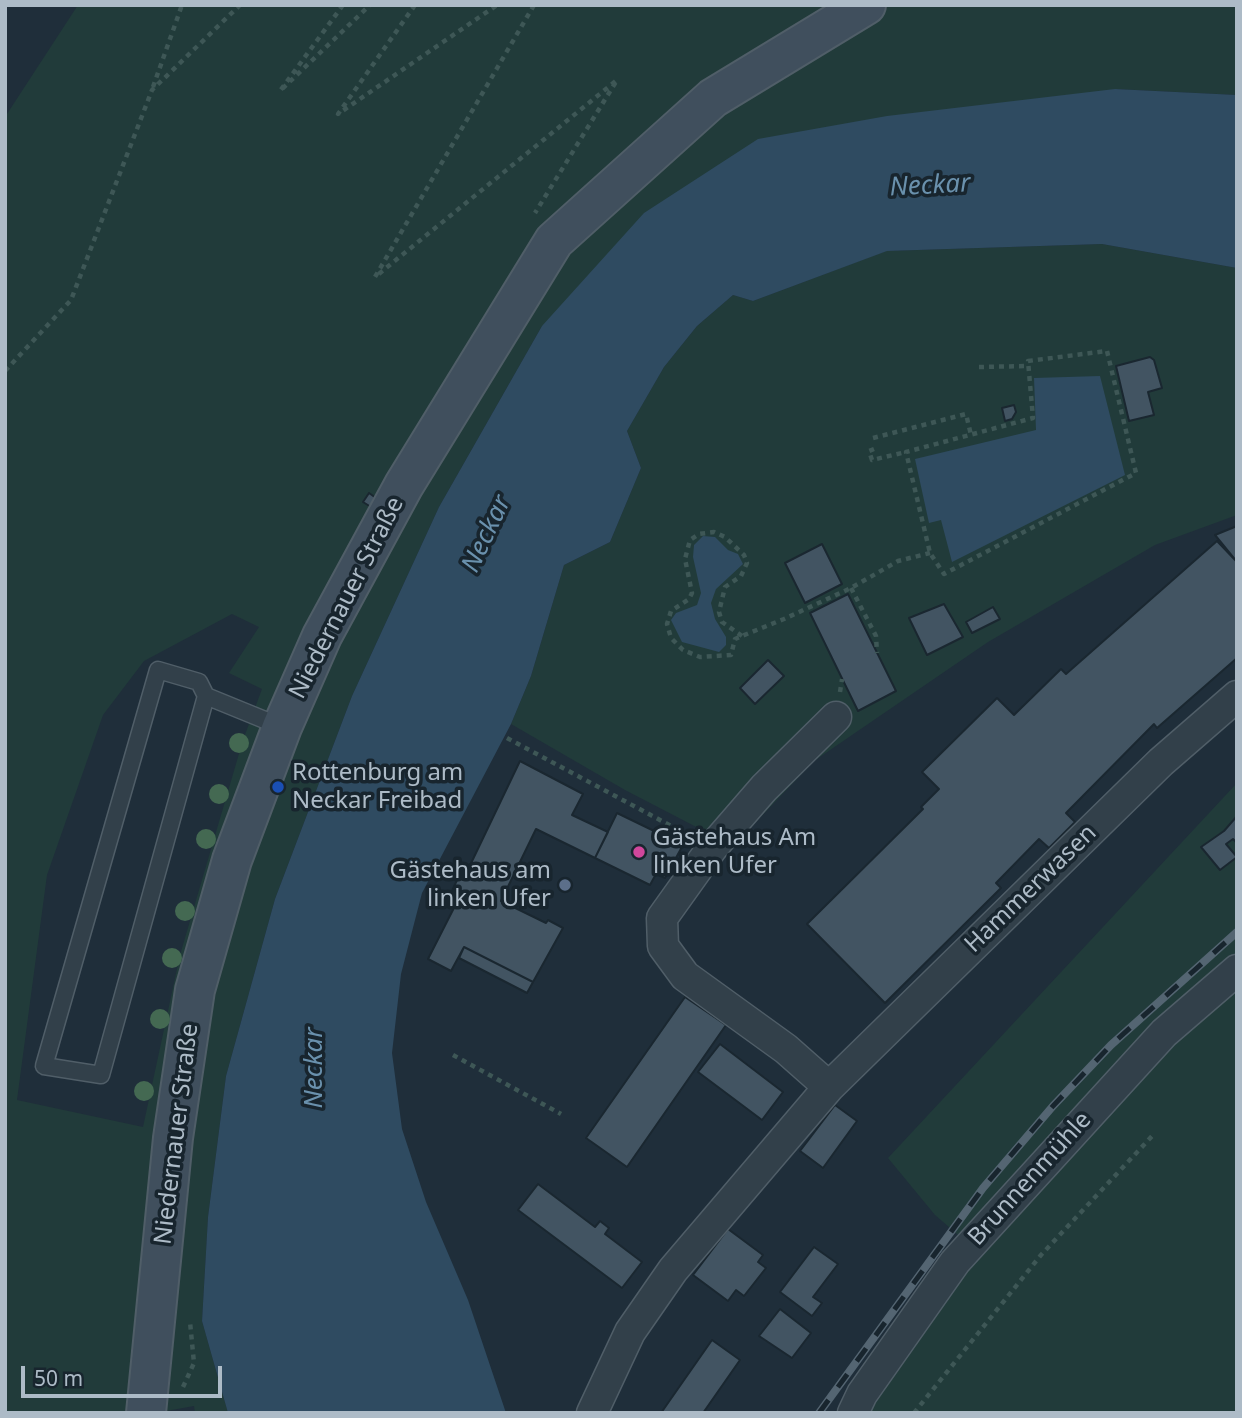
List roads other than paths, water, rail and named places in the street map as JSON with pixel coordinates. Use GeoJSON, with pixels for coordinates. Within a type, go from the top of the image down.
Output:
{"type":"FeatureCollection","features":[{"type":"Feature","properties":{"kind":"main road","name":"Niedernauer Straße"},"geometry":{"type":"LineString","coordinates":[[146,1413],[173,1138],[195,990],[232,860],[282,727],[322,636],[404,485],[554,242],[713,98],[866,5]]}},
{"type":"Feature","properties":{"kind":"street","name":"Hammerwasen"},"geometry":{"type":"LineString","coordinates":[[592,1413],[630,1332],[673,1270],[829,1087],[1161,762],[1237,696]]}},
{"type":"Feature","properties":{"kind":"street"},"geometry":{"type":"LineString","coordinates":[[829,1087],[786,1049],[685,976],[663,946],[662,918],[712,848],[764,788],[836,717]]}},
{"type":"Feature","properties":{"kind":"street","name":"Brunnenmühle"},"geometry":{"type":"LineString","coordinates":[[853,1413],[862,1394],[955,1262],[1164,1034],[1237,970]]}},
{"type":"Feature","properties":{"kind":"lane"},"geometry":{"type":"LineString","coordinates":[[206,696],[101,1075],[44,1066],[158,670],[199,682],[206,696],[282,727]]}},
{"type":"Feature","properties":{"kind":"water","name":"Neckar"},"geometry":{"type":"Polygon","coordinates":[[[1115,89],[1237,95],[1237,268],[1102,244],[887,251],[753,301],[733,295],[697,326],[664,367],[627,431],[641,468],[610,542],[564,565],[531,676],[511,724],[422,893],[401,974],[392,1053],[402,1129],[426,1202],[468,1300],[506,1413],[228,1413],[202,1321],[208,1217],[226,1076],[275,899],[352,696],[439,507],[542,326],[644,213],[758,139],[887,116],[1115,89]]]}},
{"type":"Feature","properties":{"kind":"water"},"geometry":{"type":"Polygon","coordinates":[[[1100,376],[1125,475],[952,562],[941,520],[929,523],[915,459],[1036,430],[1034,378],[1100,376]]]}},
{"type":"Feature","properties":{"kind":"water"},"geometry":{"type":"Polygon","coordinates":[[[703,536],[715,537],[728,550],[738,554],[743,564],[716,589],[711,603],[715,619],[726,637],[726,645],[719,652],[682,642],[671,620],[676,613],[697,605],[701,593],[693,557],[694,545],[703,536]]]}},
{"type":"Feature","properties":{"kind":"railway"},"geometry":{"type":"LineString","coordinates":[[819,1413],[983,1188],[1053,1106],[1111,1045],[1237,932]]}},
{"type":"Feature","properties":{"kind":"place","name":"Rottenburg am Neckar Freibad"},"geometry":{"type":"Point","coordinates":[278,787]}},
{"type":"Feature","properties":{"kind":"place","name":"Gästehaus Am linken Ufer"},"geometry":{"type":"Point","coordinates":[639,852]}},
{"type":"Feature","properties":{"kind":"place","name":"Gästehaus am linken Ufer"},"geometry":{"type":"Point","coordinates":[565,885]}}]}
